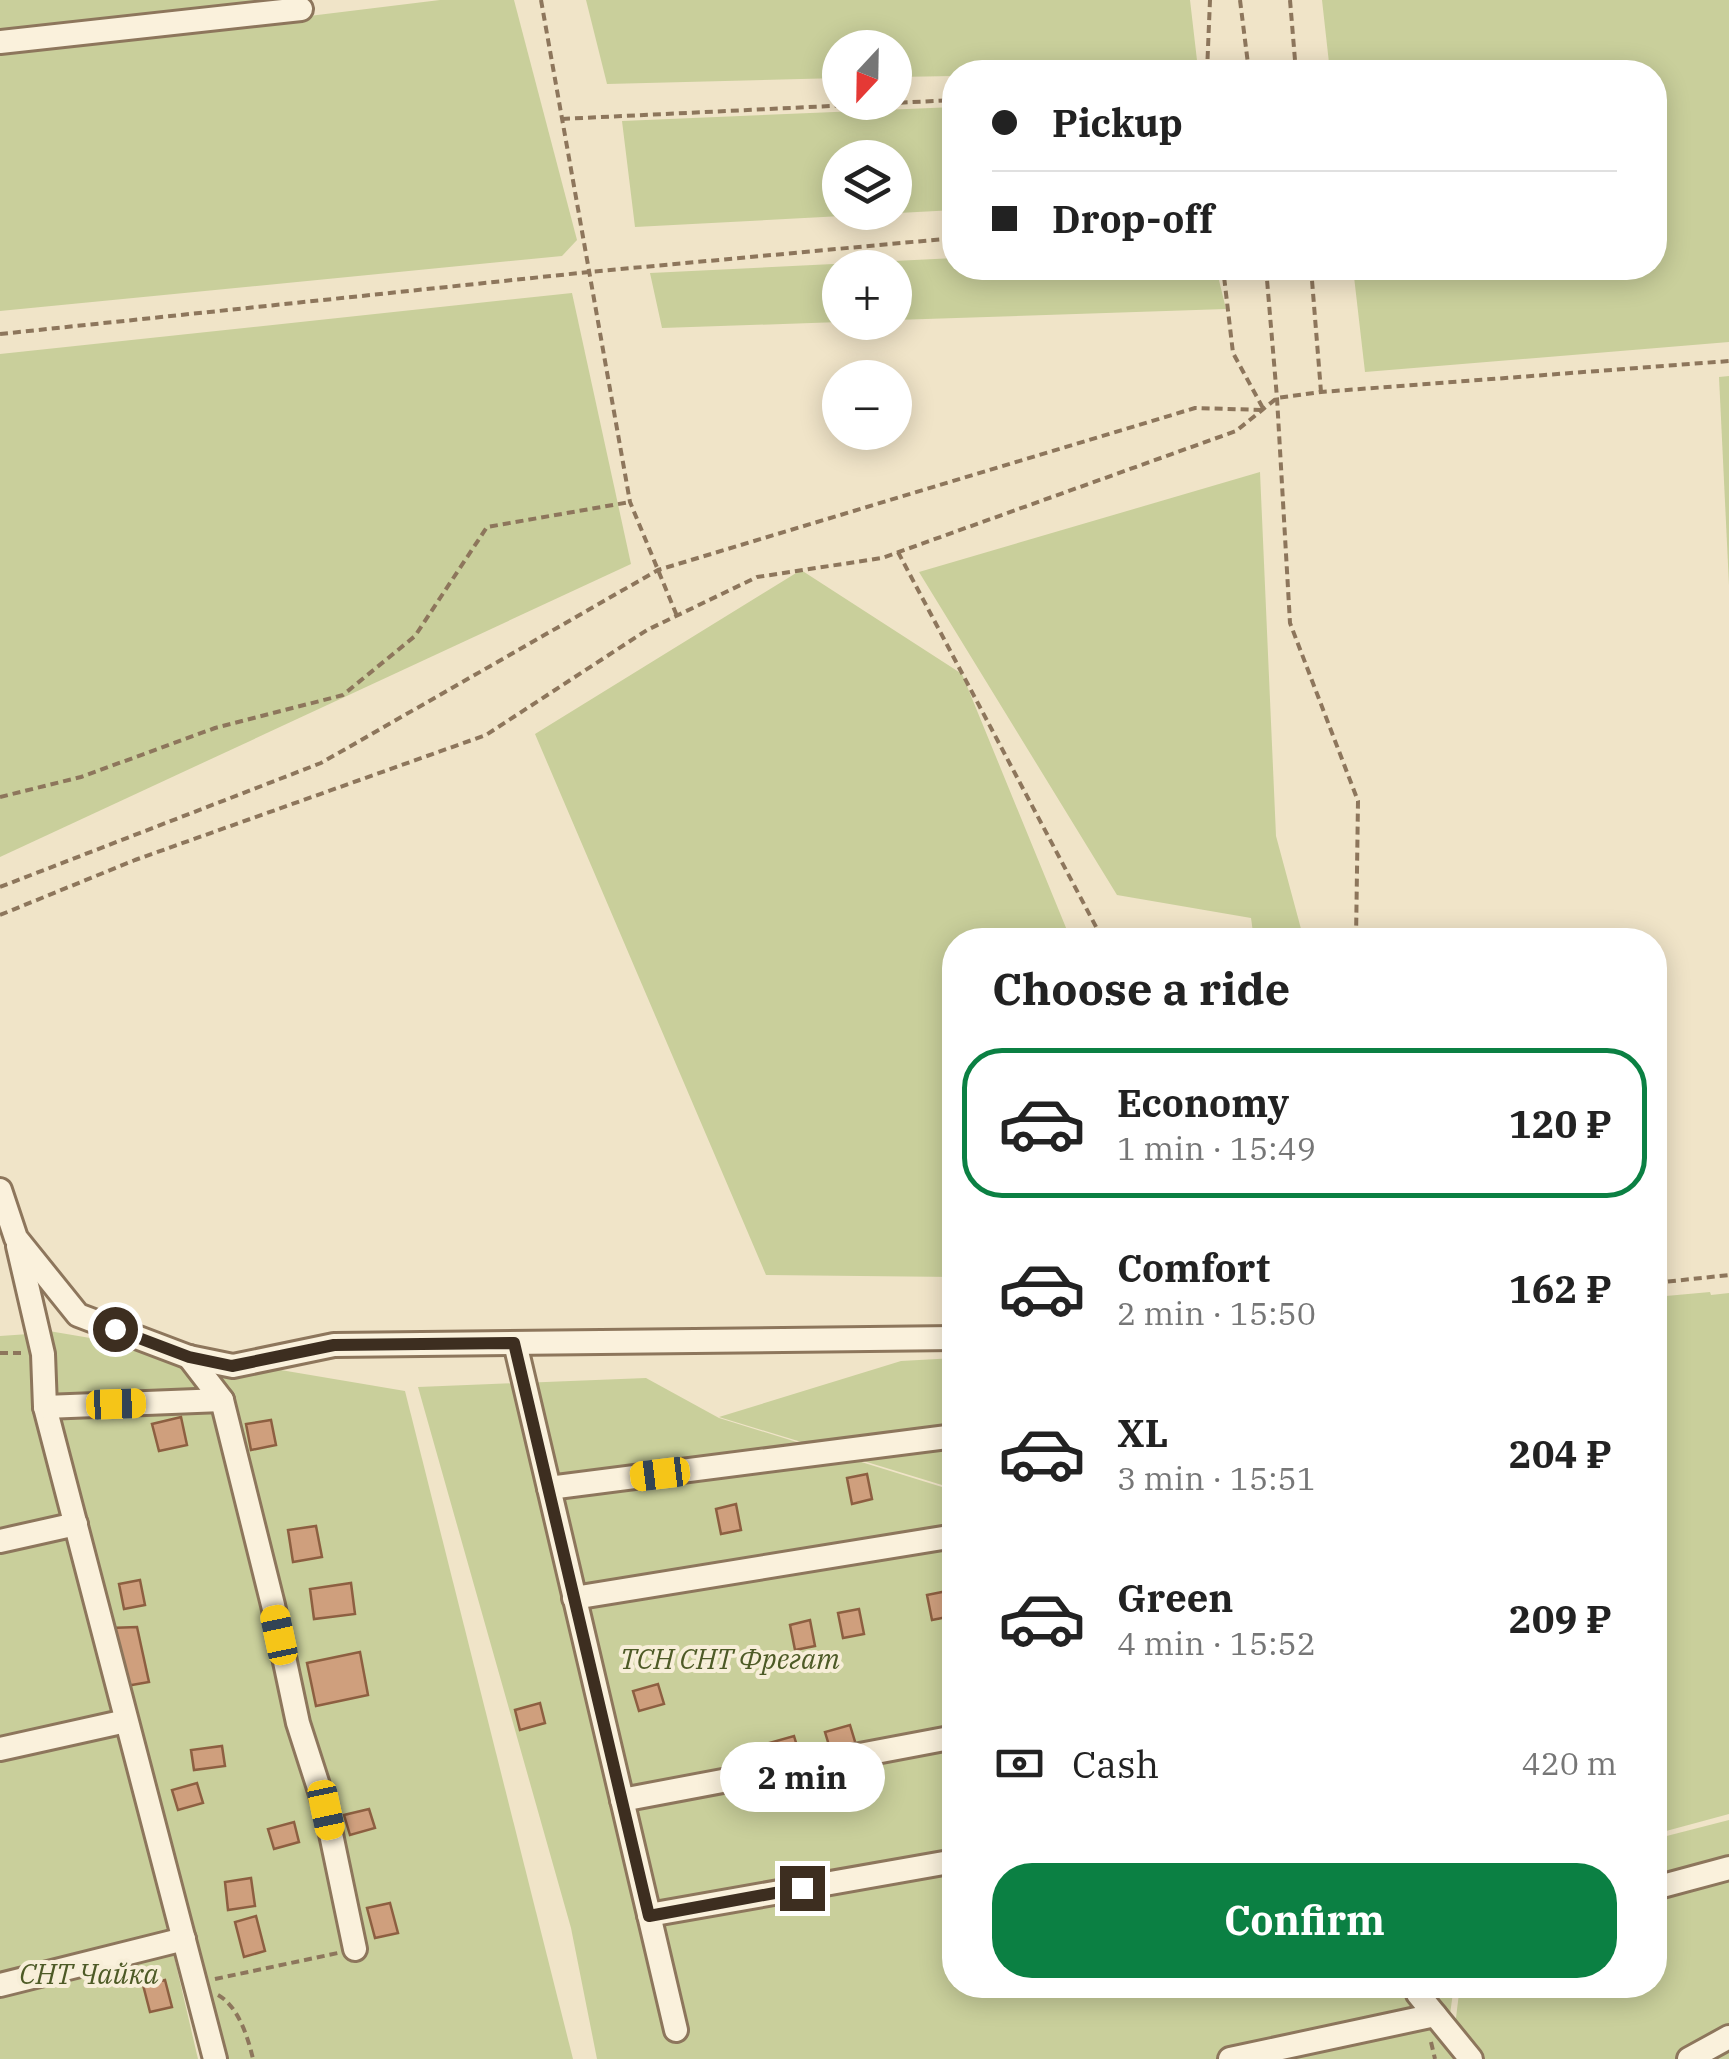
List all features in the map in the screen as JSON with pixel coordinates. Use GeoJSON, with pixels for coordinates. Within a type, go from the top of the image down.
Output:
{"type":"FeatureCollection","features":[{"type":"Feature","properties":{"kind":"street"},"geometry":{"type":"LineString","coordinates":[[0,42],[301,9]]}},
{"type":"Feature","properties":{"kind":"street"},"geometry":{"type":"LineString","coordinates":[[0,1190],[16,1238],[42,1354],[45,1407],[215,2059]]}},
{"type":"Feature","properties":{"kind":"street"},"geometry":{"type":"LineString","coordinates":[[16,1238],[78,1315],[189,1357],[232,1366],[334,1345],[942,1338]]}},
{"type":"Feature","properties":{"kind":"street"},"geometry":{"type":"LineString","coordinates":[[514,1343],[676,2030]]}},
{"type":"Feature","properties":{"kind":"street"},"geometry":{"type":"LineString","coordinates":[[189,1357],[222,1400],[298,1723],[326,1810],[355,1949]]}},
{"type":"Feature","properties":{"kind":"street"},"geometry":{"type":"LineString","coordinates":[[45,1407],[222,1400]]}},
{"type":"Feature","properties":{"kind":"street"},"geometry":{"type":"LineString","coordinates":[[548,1488],[942,1438]]}},
{"type":"Feature","properties":{"kind":"street"},"geometry":{"type":"LineString","coordinates":[[0,1541],[76,1524]]}},
{"type":"Feature","properties":{"kind":"street"},"geometry":{"type":"LineString","coordinates":[[574,1598],[942,1538]]}},
{"type":"Feature","properties":{"kind":"street"},"geometry":{"type":"LineString","coordinates":[[0,1749],[126,1721]]}},
{"type":"Feature","properties":{"kind":"street"},"geometry":{"type":"LineString","coordinates":[[622,1800],[942,1739]]}},
{"type":"Feature","properties":{"kind":"street"},"geometry":{"type":"LineString","coordinates":[[649,1916],[942,1863]]}},
{"type":"Feature","properties":{"kind":"street"},"geometry":{"type":"LineString","coordinates":[[1667,1885],[1729,1868]]}},
{"type":"Feature","properties":{"kind":"street"},"geometry":{"type":"LineString","coordinates":[[0,1985],[184,1939]]}},
{"type":"Feature","properties":{"kind":"street"},"geometry":{"type":"LineString","coordinates":[[1421,1998],[1471,2059]]}},
{"type":"Feature","properties":{"kind":"street"},"geometry":{"type":"LineString","coordinates":[[1230,2059],[1434,2015]]}},
{"type":"Feature","properties":{"kind":"street"},"geometry":{"type":"LineString","coordinates":[[1689,2059],[1729,2037]]}},
{"type":"Feature","properties":{"kind":"path"},"geometry":{"type":"LineString","coordinates":[[542,0],[630,502],[677,616]]}},
{"type":"Feature","properties":{"kind":"path"},"geometry":{"type":"LineString","coordinates":[[1208,60],[1210,0]]}},
{"type":"Feature","properties":{"kind":"path"},"geometry":{"type":"LineString","coordinates":[[1240,0],[1248,60]]}},
{"type":"Feature","properties":{"kind":"path"},"geometry":{"type":"LineString","coordinates":[[1290,0],[1295,60]]}},
{"type":"Feature","properties":{"kind":"path"},"geometry":{"type":"LineString","coordinates":[[562,120],[942,101]]}},
{"type":"Feature","properties":{"kind":"path"},"geometry":{"type":"LineString","coordinates":[[0,334],[942,239]]}},
{"type":"Feature","properties":{"kind":"path"},"geometry":{"type":"LineString","coordinates":[[1224,280],[1233,353],[1264,410]]}},
{"type":"Feature","properties":{"kind":"path"},"geometry":{"type":"LineString","coordinates":[[1267,280],[1290,623],[1358,801],[1356,928]]}},
{"type":"Feature","properties":{"kind":"path"},"geometry":{"type":"LineString","coordinates":[[1313,280],[1321,392]]}},
{"type":"Feature","properties":{"kind":"path"},"geometry":{"type":"LineString","coordinates":[[0,915],[135,860],[486,735],[647,630],[757,576],[882,558],[1236,431],[1277,398],[1729,361]]}},
{"type":"Feature","properties":{"kind":"path"},"geometry":{"type":"LineString","coordinates":[[0,887],[321,763],[658,570],[1194,408],[1264,410]]}},
{"type":"Feature","properties":{"kind":"path"},"geometry":{"type":"LineString","coordinates":[[0,797],[81,777],[215,728],[343,695],[415,636],[488,528],[630,502]]}},
{"type":"Feature","properties":{"kind":"path"},"geometry":{"type":"LineString","coordinates":[[898,552],[1097,928]]}},
{"type":"Feature","properties":{"kind":"path"},"geometry":{"type":"LineString","coordinates":[[1667,1282],[1729,1275]]}},
{"type":"Feature","properties":{"kind":"path"},"geometry":{"type":"LineString","coordinates":[[196,1983],[355,1949]]}},
{"type":"Feature","properties":{"kind":"path"},"geometry":{"type":"LineString","coordinates":[[196,1983],[228,2001],[249,2041],[253,2059]]}},
{"type":"Feature","properties":{"kind":"green space"},"geometry":{"type":"Polygon","coordinates":[[[0,0],[298,0],[0,39],[0,0]]]}},
{"type":"Feature","properties":{"kind":"green space"},"geometry":{"type":"Polygon","coordinates":[[[440,0],[514,0],[577,240],[562,256],[0,311],[0,54],[440,0]]]}},
{"type":"Feature","properties":{"kind":"green space"},"geometry":{"type":"Polygon","coordinates":[[[586,0],[1190,0],[1197,60],[942,60],[942,76],[912,77],[912,30],[822,30],[822,78],[607,84],[586,0]]]}},
{"type":"Feature","properties":{"kind":"green space"},"geometry":{"type":"Polygon","coordinates":[[[1322,0],[1729,0],[1729,342],[1365,372],[1354,280],[1667,280],[1667,60],[1329,60],[1322,0]]]}},
{"type":"Feature","properties":{"kind":"green space"},"geometry":{"type":"Polygon","coordinates":[[[942,108],[942,211],[912,212],[912,140],[822,140],[822,217],[635,227],[622,121],[822,113],[822,120],[912,120],[912,109],[942,108]]]}},
{"type":"Feature","properties":{"kind":"green space"},"geometry":{"type":"Polygon","coordinates":[[[942,259],[942,280],[1219,280],[1226,309],[912,319],[912,260],[942,259]]]}},
{"type":"Feature","properties":{"kind":"green space"},"geometry":{"type":"Polygon","coordinates":[[[822,265],[822,323],[662,328],[650,273],[822,265]]]}},
{"type":"Feature","properties":{"kind":"green space"},"geometry":{"type":"Polygon","coordinates":[[[572,293],[631,564],[0,857],[0,354],[572,293]]]}},
{"type":"Feature","properties":{"kind":"green space"},"geometry":{"type":"Polygon","coordinates":[[[1729,376],[1729,585],[1719,377],[1729,376]]]}},
{"type":"Feature","properties":{"kind":"green space"},"geometry":{"type":"Polygon","coordinates":[[[1260,472],[1276,836],[1301,928],[1252,928],[1251,918],[1117,895],[919,572],[1260,472]]]}},
{"type":"Feature","properties":{"kind":"green space"},"geometry":{"type":"Polygon","coordinates":[[[801,570],[962,674],[1066,928],[942,928],[942,1277],[766,1275],[535,734],[801,570]]]}},
{"type":"Feature","properties":{"kind":"green space"},"geometry":{"type":"Polygon","coordinates":[[[1729,1293],[1729,1814],[1667,1831],[1667,1296],[1729,1293]]]}},
{"type":"Feature","properties":{"kind":"green space"},"geometry":{"type":"Polygon","coordinates":[[[31,1328],[405,1391],[573,2059],[210,2059],[31,1328]]]}},
{"type":"Feature","properties":{"kind":"green space","name":"СНТ Чайка"},"geometry":{"type":"Polygon","coordinates":[[[29,1334],[198,2059],[0,2059],[0,1336],[29,1334]]]}},
{"type":"Feature","properties":{"kind":"green space"},"geometry":{"type":"Polygon","coordinates":[[[942,1359],[942,1485],[719,1417],[901,1361],[942,1359]]]}},
{"type":"Feature","properties":{"kind":"green space","name":"ТСН СНТ Фрегат"},"geometry":{"type":"Polygon","coordinates":[[[646,1378],[719,1418],[942,1487],[942,1998],[1452,1998],[1449,2022],[1454,2059],[597,2059],[571,1928],[418,1387],[646,1378]]]}},
{"type":"Feature","properties":{"kind":"green space"},"geometry":{"type":"Polygon","coordinates":[[[1729,1820],[1729,2059],[1459,2059],[1455,2026],[1458,1998],[1667,1998],[1667,1836],[1729,1820]]]}},
{"type":"Feature","properties":{"kind":"building"},"geometry":{"type":"Polygon","coordinates":[[[181,1417],[187,1445],[159,1451],[152,1424],[181,1417]]]}},
{"type":"Feature","properties":{"kind":"building"},"geometry":{"type":"Polygon","coordinates":[[[271,1420],[276,1445],[251,1450],[246,1424],[271,1420]]]}},
{"type":"Feature","properties":{"kind":"building"},"geometry":{"type":"Polygon","coordinates":[[[867,1474],[872,1499],[852,1504],[847,1478],[867,1474]]]}},
{"type":"Feature","properties":{"kind":"building"},"geometry":{"type":"Polygon","coordinates":[[[736,1504],[741,1530],[721,1534],[716,1509],[736,1504]]]}},
{"type":"Feature","properties":{"kind":"building"},"geometry":{"type":"Polygon","coordinates":[[[316,1526],[322,1557],[293,1562],[288,1530],[316,1526]]]}},
{"type":"Feature","properties":{"kind":"building"},"geometry":{"type":"Polygon","coordinates":[[[140,1580],[145,1605],[124,1609],[119,1584],[140,1580]]]}},
{"type":"Feature","properties":{"kind":"building"},"geometry":{"type":"Polygon","coordinates":[[[351,1583],[355,1614],[314,1619],[310,1589],[351,1583]]]}},
{"type":"Feature","properties":{"kind":"building"},"geometry":{"type":"Polygon","coordinates":[[[942,1592],[942,1618],[932,1620],[927,1595],[942,1592]]]}},
{"type":"Feature","properties":{"kind":"building"},"geometry":{"type":"Polygon","coordinates":[[[859,1609],[864,1634],[843,1638],[838,1613],[859,1609]]]}},
{"type":"Feature","properties":{"kind":"building"},"geometry":{"type":"Polygon","coordinates":[[[810,1620],[815,1646],[795,1650],[790,1625],[810,1620]]]}},
{"type":"Feature","properties":{"kind":"building"},"geometry":{"type":"Polygon","coordinates":[[[137,1627],[149,1682],[126,1686],[110,1628],[137,1627]]]}},
{"type":"Feature","properties":{"kind":"building"},"geometry":{"type":"Polygon","coordinates":[[[360,1652],[368,1695],[316,1706],[307,1663],[360,1652]]]}},
{"type":"Feature","properties":{"kind":"building"},"geometry":{"type":"Polygon","coordinates":[[[658,1684],[664,1704],[639,1711],[633,1691],[658,1684]]]}},
{"type":"Feature","properties":{"kind":"building"},"geometry":{"type":"Polygon","coordinates":[[[540,1703],[545,1723],[520,1730],[515,1710],[540,1703]]]}},
{"type":"Feature","properties":{"kind":"building"},"geometry":{"type":"Polygon","coordinates":[[[850,1725],[856,1745],[831,1752],[825,1732],[850,1725]]]}},
{"type":"Feature","properties":{"kind":"building"},"geometry":{"type":"Polygon","coordinates":[[[794,1736],[800,1756],[775,1763],[769,1743],[794,1736]]]}},
{"type":"Feature","properties":{"kind":"building"},"geometry":{"type":"Polygon","coordinates":[[[222,1746],[225,1766],[194,1770],[191,1750],[222,1746]]]}},
{"type":"Feature","properties":{"kind":"building"},"geometry":{"type":"Polygon","coordinates":[[[197,1783],[203,1803],[178,1810],[172,1790],[197,1783]]]}},
{"type":"Feature","properties":{"kind":"building"},"geometry":{"type":"Polygon","coordinates":[[[369,1809],[375,1828],[350,1835],[344,1815],[369,1809]]]}},
{"type":"Feature","properties":{"kind":"building"},"geometry":{"type":"Polygon","coordinates":[[[294,1822],[299,1842],[274,1849],[268,1829],[294,1822]]]}},
{"type":"Feature","properties":{"kind":"building"},"geometry":{"type":"Polygon","coordinates":[[[251,1878],[255,1906],[228,1910],[225,1882],[251,1878]]]}},
{"type":"Feature","properties":{"kind":"building"},"geometry":{"type":"Polygon","coordinates":[[[390,1903],[398,1933],[375,1938],[367,1908],[390,1903]]]}},
{"type":"Feature","properties":{"kind":"building"},"geometry":{"type":"Polygon","coordinates":[[[256,1916],[265,1951],[244,1957],[235,1922],[256,1916]]]}},
{"type":"Feature","properties":{"kind":"building"},"geometry":{"type":"Polygon","coordinates":[[[165,1980],[172,2007],[150,2012],[143,1985],[165,1980]]]}},
{"type":"Feature","properties":{"kind":"route"},"geometry":{"type":"LineString","coordinates":[[115,1329],[189,1357],[232,1366],[334,1345],[514,1343],[649,1916],[802,1888]]}}]}
